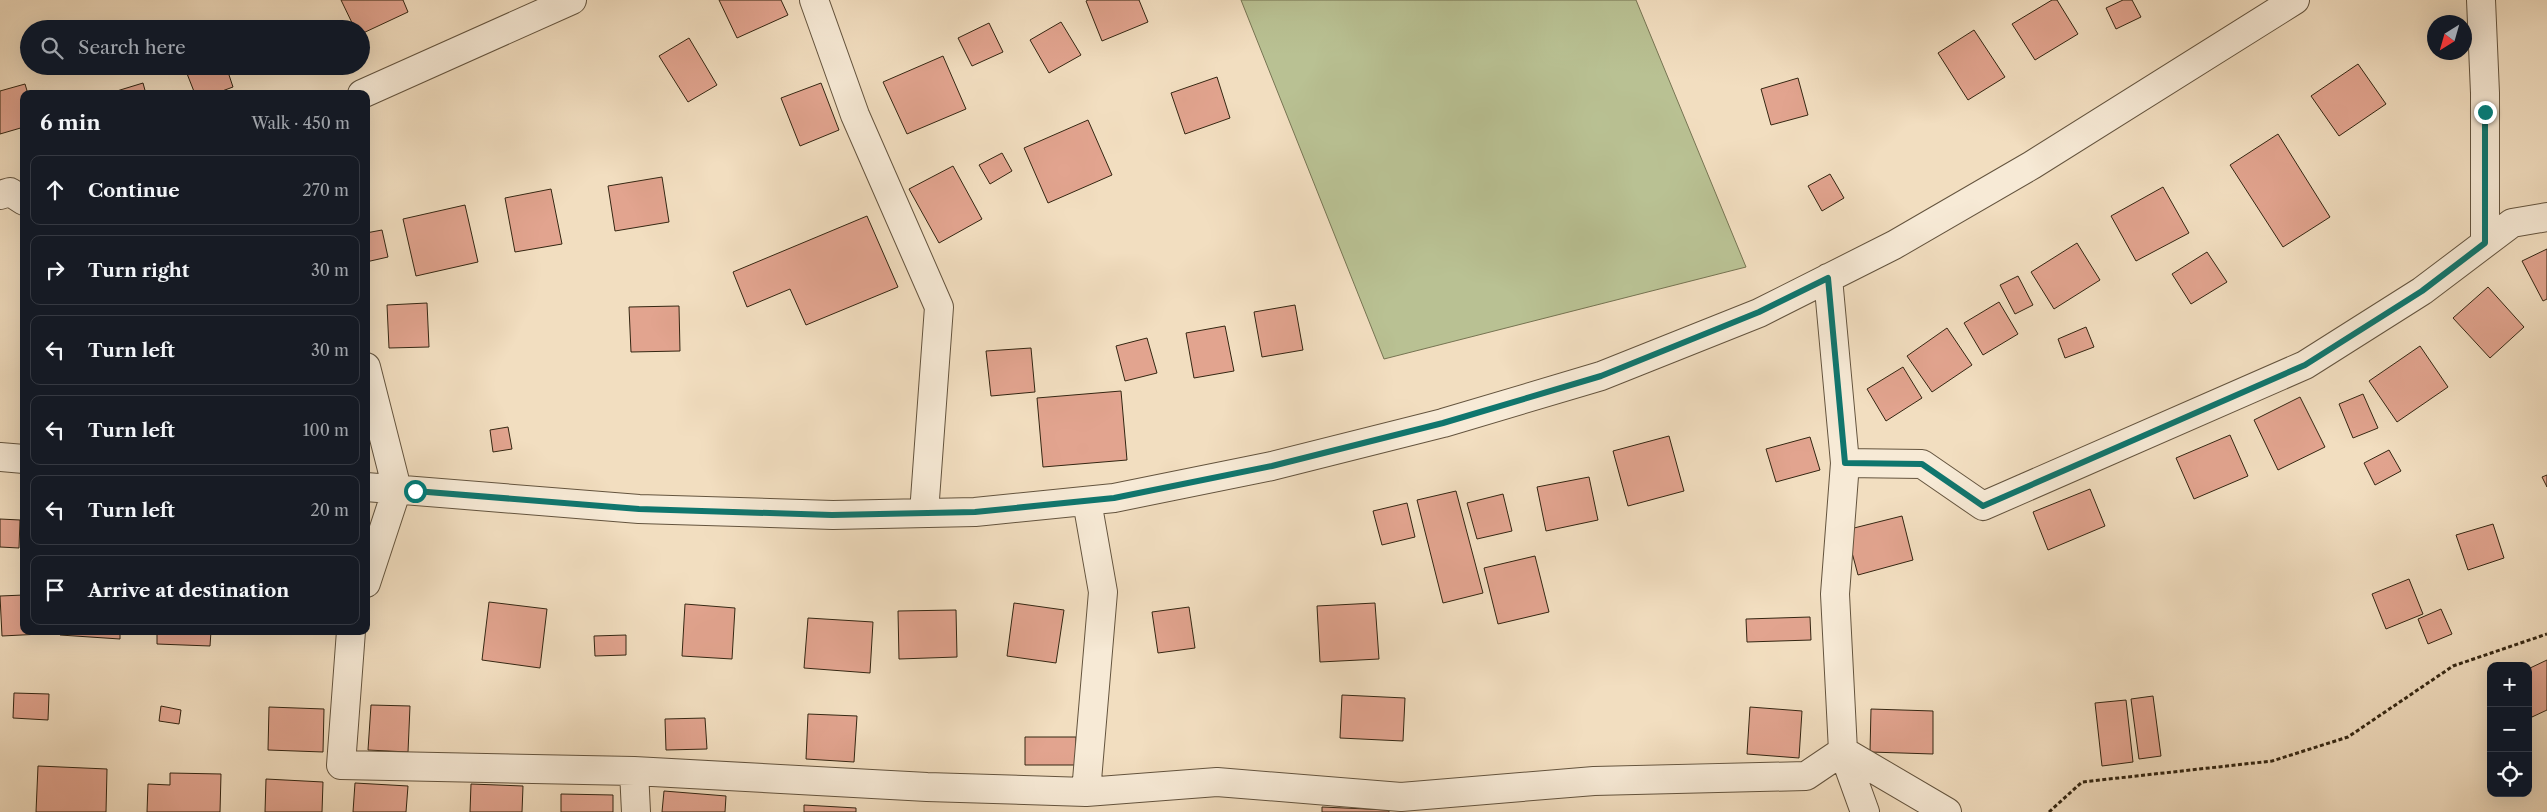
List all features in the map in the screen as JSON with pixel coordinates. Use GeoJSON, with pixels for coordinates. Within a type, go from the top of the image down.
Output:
{"type":"FeatureCollection","features":[{"type":"Feature","properties":{"kind":"street"},"geometry":{"type":"LineString","coordinates":[[370,90],[572,0]]}},
{"type":"Feature","properties":{"kind":"street"},"geometry":{"type":"LineString","coordinates":[[814,0],[855,115],[939,307],[924,513]]}},
{"type":"Feature","properties":{"kind":"street"},"geometry":{"type":"LineString","coordinates":[[370,487],[639,509],[832,515],[975,512],[1114,498],[1272,466],[1443,423],[1592,379],[1759,312],[1828,278],[1894,245],[2032,165],[2293,0]]}},
{"type":"Feature","properties":{"kind":"street"},"geometry":{"type":"LineString","coordinates":[[2481,0],[2485,93],[2485,243]]}},
{"type":"Feature","properties":{"kind":"street"},"geometry":{"type":"LineString","coordinates":[[0,195],[10,192],[20,198]]}},
{"type":"Feature","properties":{"kind":"street"},"geometry":{"type":"LineString","coordinates":[[1845,463],[1922,464],[1983,506],[2305,365],[2422,291],[2512,223],[2547,217]]}},
{"type":"Feature","properties":{"kind":"street"},"geometry":{"type":"LineString","coordinates":[[1828,278],[1845,463],[1835,594],[1843,751],[1865,812]]}},
{"type":"Feature","properties":{"kind":"street"},"geometry":{"type":"LineString","coordinates":[[370,383],[397,489],[370,571]]}},
{"type":"Feature","properties":{"kind":"street"},"geometry":{"type":"LineString","coordinates":[[0,457],[20,459]]}},
{"type":"Feature","properties":{"kind":"street"},"geometry":{"type":"LineString","coordinates":[[1086,792],[1103,592],[1087,501]]}},
{"type":"Feature","properties":{"kind":"street"},"geometry":{"type":"LineString","coordinates":[[351,635],[341,765],[634,771],[927,787],[1086,792],[1218,782],[1401,797],[1594,781],[1806,776],[1843,751]]}},
{"type":"Feature","properties":{"kind":"street"},"geometry":{"type":"LineString","coordinates":[[1843,751],[1947,812]]}},
{"type":"Feature","properties":{"kind":"street"},"geometry":{"type":"LineString","coordinates":[[634,771],[636,812]]}},
{"type":"Feature","properties":{"kind":"path"},"geometry":{"type":"LineString","coordinates":[[2049,812],[2082,782],[2272,761],[2348,737],[2453,666],[2547,634]]}},
{"type":"Feature","properties":{"kind":"green space"},"geometry":{"type":"Polygon","coordinates":[[[1241,0],[1636,0],[1746,267],[1384,359],[1241,0]]]}},
{"type":"Feature","properties":{"kind":"building"},"geometry":{"type":"Polygon","coordinates":[[[341,0],[403,0],[408,12],[370,30],[370,20],[351,20],[341,0]]]}},
{"type":"Feature","properties":{"kind":"building"},"geometry":{"type":"Polygon","coordinates":[[[719,0],[781,0],[788,15],[737,38],[719,0]]]}},
{"type":"Feature","properties":{"kind":"building"},"geometry":{"type":"Polygon","coordinates":[[[1139,0],[1148,22],[1102,41],[1086,1],[1139,0]]]}},
{"type":"Feature","properties":{"kind":"building"},"geometry":{"type":"Polygon","coordinates":[[[2052,0],[2057,0],[2078,34],[2035,60],[2012,24],[2052,0]]]}},
{"type":"Feature","properties":{"kind":"building"},"geometry":{"type":"Polygon","coordinates":[[[2123,0],[2132,0],[2141,17],[2116,29],[2106,8],[2123,0]]]}},
{"type":"Feature","properties":{"kind":"building"},"geometry":{"type":"Polygon","coordinates":[[[1061,22],[1081,55],[1049,73],[1030,40],[1061,22]]]}},
{"type":"Feature","properties":{"kind":"building"},"geometry":{"type":"Polygon","coordinates":[[[989,23],[1003,52],[972,66],[958,38],[989,23]]]}},
{"type":"Feature","properties":{"kind":"building"},"geometry":{"type":"Polygon","coordinates":[[[1974,30],[2005,77],[1968,100],[1938,53],[1974,30]]]}},
{"type":"Feature","properties":{"kind":"building"},"geometry":{"type":"Polygon","coordinates":[[[689,38],[717,85],[688,102],[659,56],[689,38]]]}},
{"type":"Feature","properties":{"kind":"building"},"geometry":{"type":"Polygon","coordinates":[[[943,56],[966,109],[907,134],[883,82],[943,56]]]}},
{"type":"Feature","properties":{"kind":"building"},"geometry":{"type":"Polygon","coordinates":[[[2358,64],[2386,104],[2339,136],[2311,96],[2358,64]]]}},
{"type":"Feature","properties":{"kind":"building"},"geometry":{"type":"Polygon","coordinates":[[[188,75],[229,75],[233,87],[225,90],[193,90],[188,75]]]}},
{"type":"Feature","properties":{"kind":"building"},"geometry":{"type":"Polygon","coordinates":[[[1217,77],[1230,118],[1185,134],[1171,93],[1217,77]]]}},
{"type":"Feature","properties":{"kind":"building"},"geometry":{"type":"Polygon","coordinates":[[[1798,78],[1808,115],[1771,125],[1761,89],[1798,78]]]}},
{"type":"Feature","properties":{"kind":"building"},"geometry":{"type":"Polygon","coordinates":[[[143,83],[145,90],[120,90],[143,83]]]}},
{"type":"Feature","properties":{"kind":"building"},"geometry":{"type":"Polygon","coordinates":[[[821,83],[839,130],[800,146],[781,98],[821,83]]]}},
{"type":"Feature","properties":{"kind":"building"},"geometry":{"type":"Polygon","coordinates":[[[25,84],[27,90],[20,90],[20,128],[0,134],[0,91],[25,84]]]}},
{"type":"Feature","properties":{"kind":"building"},"geometry":{"type":"Polygon","coordinates":[[[1088,120],[1112,175],[1048,203],[1024,148],[1088,120]]]}},
{"type":"Feature","properties":{"kind":"building"},"geometry":{"type":"Polygon","coordinates":[[[2278,134],[2330,217],[2283,247],[2230,165],[2278,134]]]}},
{"type":"Feature","properties":{"kind":"building"},"geometry":{"type":"Polygon","coordinates":[[[1002,153],[1012,171],[990,184],[979,165],[1002,153]]]}},
{"type":"Feature","properties":{"kind":"building"},"geometry":{"type":"Polygon","coordinates":[[[953,166],[982,219],[939,243],[909,189],[953,166]]]}},
{"type":"Feature","properties":{"kind":"building"},"geometry":{"type":"Polygon","coordinates":[[[1830,174],[1844,198],[1822,211],[1808,186],[1830,174]]]}},
{"type":"Feature","properties":{"kind":"building"},"geometry":{"type":"Polygon","coordinates":[[[662,177],[669,222],[615,231],[608,186],[662,177]]]}},
{"type":"Feature","properties":{"kind":"building"},"geometry":{"type":"Polygon","coordinates":[[[2163,187],[2189,233],[2136,261],[2111,216],[2163,187]]]}},
{"type":"Feature","properties":{"kind":"building"},"geometry":{"type":"Polygon","coordinates":[[[551,189],[562,244],[515,252],[505,198],[551,189]]]}},
{"type":"Feature","properties":{"kind":"building"},"geometry":{"type":"Polygon","coordinates":[[[465,205],[478,262],[416,276],[403,219],[465,205]]]}},
{"type":"Feature","properties":{"kind":"building"},"geometry":{"type":"Polygon","coordinates":[[[867,216],[898,287],[806,325],[790,289],[747,307],[733,272],[867,216]]]}},
{"type":"Feature","properties":{"kind":"building"},"geometry":{"type":"Polygon","coordinates":[[[382,230],[388,257],[370,261],[370,232],[382,230]]]}},
{"type":"Feature","properties":{"kind":"building"},"geometry":{"type":"Polygon","coordinates":[[[2077,243],[2100,280],[2054,309],[2031,272],[2077,243]]]}},
{"type":"Feature","properties":{"kind":"building"},"geometry":{"type":"Polygon","coordinates":[[[2547,249],[2547,299],[2543,301],[2522,261],[2547,249]]]}},
{"type":"Feature","properties":{"kind":"building"},"geometry":{"type":"Polygon","coordinates":[[[2207,252],[2227,282],[2191,304],[2172,274],[2207,252]]]}},
{"type":"Feature","properties":{"kind":"building"},"geometry":{"type":"Polygon","coordinates":[[[2018,276],[2033,305],[2015,314],[2000,285],[2018,276]]]}},
{"type":"Feature","properties":{"kind":"building"},"geometry":{"type":"Polygon","coordinates":[[[2488,287],[2524,327],[2490,358],[2453,318],[2488,287]]]}},
{"type":"Feature","properties":{"kind":"building"},"geometry":{"type":"Polygon","coordinates":[[[1999,302],[2018,334],[1983,355],[1964,323],[1999,302]]]}},
{"type":"Feature","properties":{"kind":"building"},"geometry":{"type":"Polygon","coordinates":[[[427,303],[429,347],[389,348],[387,305],[427,303]]]}},
{"type":"Feature","properties":{"kind":"building"},"geometry":{"type":"Polygon","coordinates":[[[1295,305],[1303,350],[1262,357],[1254,312],[1295,305]]]}},
{"type":"Feature","properties":{"kind":"building"},"geometry":{"type":"Polygon","coordinates":[[[679,306],[680,351],[631,352],[629,307],[679,306]]]}},
{"type":"Feature","properties":{"kind":"building"},"geometry":{"type":"Polygon","coordinates":[[[1225,326],[1234,371],[1194,378],[1186,333],[1225,326]]]}},
{"type":"Feature","properties":{"kind":"building"},"geometry":{"type":"Polygon","coordinates":[[[2086,327],[2094,347],[2065,358],[2058,339],[2086,327]]]}},
{"type":"Feature","properties":{"kind":"building"},"geometry":{"type":"Polygon","coordinates":[[[1947,328],[1972,365],[1932,392],[1907,356],[1947,328]]]}},
{"type":"Feature","properties":{"kind":"building"},"geometry":{"type":"Polygon","coordinates":[[[1147,338],[1157,373],[1125,381],[1116,346],[1147,338]]]}},
{"type":"Feature","properties":{"kind":"building"},"geometry":{"type":"Polygon","coordinates":[[[2420,346],[2448,387],[2397,422],[2369,381],[2420,346]]]}},
{"type":"Feature","properties":{"kind":"building"},"geometry":{"type":"Polygon","coordinates":[[[1031,348],[1035,392],[991,396],[986,351],[1031,348]]]}},
{"type":"Feature","properties":{"kind":"building"},"geometry":{"type":"Polygon","coordinates":[[[1903,367],[1922,398],[1886,421],[1867,389],[1903,367]]]}},
{"type":"Feature","properties":{"kind":"building"},"geometry":{"type":"Polygon","coordinates":[[[1121,391],[1127,460],[1043,467],[1037,398],[1121,391]]]}},
{"type":"Feature","properties":{"kind":"building"},"geometry":{"type":"Polygon","coordinates":[[[2363,394],[2378,428],[2353,438],[2339,404],[2363,394]]]}},
{"type":"Feature","properties":{"kind":"building"},"geometry":{"type":"Polygon","coordinates":[[[2300,397],[2325,447],[2278,470],[2254,420],[2300,397]]]}},
{"type":"Feature","properties":{"kind":"building"},"geometry":{"type":"Polygon","coordinates":[[[508,427],[512,449],[493,452],[490,430],[508,427]]]}},
{"type":"Feature","properties":{"kind":"building"},"geometry":{"type":"Polygon","coordinates":[[[2230,435],[2248,476],[2194,499],[2176,458],[2230,435]]]}},
{"type":"Feature","properties":{"kind":"building"},"geometry":{"type":"Polygon","coordinates":[[[1669,436],[1684,491],[1628,506],[1613,451],[1669,436]]]}},
{"type":"Feature","properties":{"kind":"building"},"geometry":{"type":"Polygon","coordinates":[[[1810,437],[1820,470],[1776,482],[1766,449],[1810,437]]]}},
{"type":"Feature","properties":{"kind":"building"},"geometry":{"type":"Polygon","coordinates":[[[2389,450],[2401,471],[2375,485],[2364,463],[2389,450]]]}},
{"type":"Feature","properties":{"kind":"building"},"geometry":{"type":"Polygon","coordinates":[[[2547,475],[2547,487],[2542,477],[2547,475]]]}},
{"type":"Feature","properties":{"kind":"building"},"geometry":{"type":"Polygon","coordinates":[[[1589,477],[1598,520],[1546,531],[1537,487],[1589,477]]]}},
{"type":"Feature","properties":{"kind":"building"},"geometry":{"type":"Polygon","coordinates":[[[2090,489],[2105,526],[2048,550],[2033,512],[2090,489]]]}},
{"type":"Feature","properties":{"kind":"building"},"geometry":{"type":"Polygon","coordinates":[[[1456,491],[1483,593],[1443,603],[1417,500],[1456,491]]]}},
{"type":"Feature","properties":{"kind":"building"},"geometry":{"type":"Polygon","coordinates":[[[1503,494],[1512,531],[1477,539],[1467,503],[1503,494]]]}},
{"type":"Feature","properties":{"kind":"building"},"geometry":{"type":"Polygon","coordinates":[[[1407,503],[1415,537],[1382,545],[1373,511],[1407,503]]]}},
{"type":"Feature","properties":{"kind":"building"},"geometry":{"type":"Polygon","coordinates":[[[1902,516],[1913,560],[1858,575],[1846,530],[1902,516]]]}},
{"type":"Feature","properties":{"kind":"building"},"geometry":{"type":"Polygon","coordinates":[[[0,519],[20,520],[19,548],[0,547],[0,519]]]}},
{"type":"Feature","properties":{"kind":"building"},"geometry":{"type":"Polygon","coordinates":[[[2493,524],[2504,558],[2468,570],[2456,535],[2493,524]]]}},
{"type":"Feature","properties":{"kind":"building"},"geometry":{"type":"Polygon","coordinates":[[[1535,556],[1549,612],[1498,624],[1484,568],[1535,556]]]}},
{"type":"Feature","properties":{"kind":"building"},"geometry":{"type":"Polygon","coordinates":[[[2409,579],[2423,614],[2386,629],[2372,594],[2409,579]]]}},
{"type":"Feature","properties":{"kind":"building"},"geometry":{"type":"Polygon","coordinates":[[[20,595],[22,635],[2,636],[0,596],[20,595]]]}},
{"type":"Feature","properties":{"kind":"building"},"geometry":{"type":"Polygon","coordinates":[[[489,602],[547,609],[540,668],[482,660],[489,602]]]}},
{"type":"Feature","properties":{"kind":"building"},"geometry":{"type":"Polygon","coordinates":[[[1014,603],[1064,610],[1056,663],[1007,656],[1014,603]]]}},
{"type":"Feature","properties":{"kind":"building"},"geometry":{"type":"Polygon","coordinates":[[[1375,603],[1379,659],[1320,662],[1317,606],[1375,603]]]}},
{"type":"Feature","properties":{"kind":"building"},"geometry":{"type":"Polygon","coordinates":[[[685,604],[735,608],[732,659],[682,656],[685,604]]]}},
{"type":"Feature","properties":{"kind":"building"},"geometry":{"type":"Polygon","coordinates":[[[1189,607],[1195,648],[1158,653],[1152,612],[1189,607]]]}},
{"type":"Feature","properties":{"kind":"building"},"geometry":{"type":"Polygon","coordinates":[[[2441,609],[2452,634],[2428,644],[2418,619],[2441,609]]]}},
{"type":"Feature","properties":{"kind":"building"},"geometry":{"type":"Polygon","coordinates":[[[956,610],[957,657],[899,659],[898,611],[956,610]]]}},
{"type":"Feature","properties":{"kind":"building"},"geometry":{"type":"Polygon","coordinates":[[[1810,617],[1811,640],[1747,642],[1746,619],[1810,617]]]}},
{"type":"Feature","properties":{"kind":"building"},"geometry":{"type":"Polygon","coordinates":[[[808,618],[873,622],[870,673],[804,668],[808,618]]]}},
{"type":"Feature","properties":{"kind":"building"},"geometry":{"type":"Polygon","coordinates":[[[60,635],[120,635],[120,639],[60,635]]]}},
{"type":"Feature","properties":{"kind":"building"},"geometry":{"type":"Polygon","coordinates":[[[157,635],[211,635],[210,646],[157,644],[157,635]]]}},
{"type":"Feature","properties":{"kind":"building"},"geometry":{"type":"Polygon","coordinates":[[[626,635],[626,655],[595,656],[594,636],[626,635]]]}},
{"type":"Feature","properties":{"kind":"building"},"geometry":{"type":"Polygon","coordinates":[[[2547,660],[2547,710],[2532,717],[2532,707],[2532,667],[2547,660]]]}},
{"type":"Feature","properties":{"kind":"building"},"geometry":{"type":"Polygon","coordinates":[[[14,693],[49,694],[48,720],[13,718],[14,693]]]}},
{"type":"Feature","properties":{"kind":"building"},"geometry":{"type":"Polygon","coordinates":[[[1342,695],[1405,698],[1403,741],[1340,738],[1342,695]]]}},
{"type":"Feature","properties":{"kind":"building"},"geometry":{"type":"Polygon","coordinates":[[[2153,696],[2161,756],[2139,759],[2131,699],[2153,696]]]}},
{"type":"Feature","properties":{"kind":"building"},"geometry":{"type":"Polygon","coordinates":[[[2126,700],[2133,762],[2102,766],[2095,703],[2126,700]]]}},
{"type":"Feature","properties":{"kind":"building"},"geometry":{"type":"Polygon","coordinates":[[[371,705],[410,706],[408,752],[368,750],[371,705]]]}},
{"type":"Feature","properties":{"kind":"building"},"geometry":{"type":"Polygon","coordinates":[[[161,706],[181,710],[179,724],[159,721],[161,706]]]}},
{"type":"Feature","properties":{"kind":"building"},"geometry":{"type":"Polygon","coordinates":[[[269,707],[324,709],[323,752],[268,750],[269,707]]]}},
{"type":"Feature","properties":{"kind":"building"},"geometry":{"type":"Polygon","coordinates":[[[1750,707],[1802,711],[1799,758],[1747,754],[1750,707]]]}},
{"type":"Feature","properties":{"kind":"building"},"geometry":{"type":"Polygon","coordinates":[[[1871,709],[1933,711],[1933,754],[1870,752],[1871,709]]]}},
{"type":"Feature","properties":{"kind":"building"},"geometry":{"type":"Polygon","coordinates":[[[808,714],[857,716],[854,762],[806,759],[808,714]]]}},
{"type":"Feature","properties":{"kind":"building"},"geometry":{"type":"Polygon","coordinates":[[[705,718],[707,749],[666,750],[665,719],[705,718]]]}},
{"type":"Feature","properties":{"kind":"building"},"geometry":{"type":"Polygon","coordinates":[[[1025,737],[1076,737],[1076,765],[1025,765],[1025,737]]]}},
{"type":"Feature","properties":{"kind":"building"},"geometry":{"type":"Polygon","coordinates":[[[38,766],[107,769],[106,812],[36,812],[38,766]]]}},
{"type":"Feature","properties":{"kind":"building"},"geometry":{"type":"Polygon","coordinates":[[[170,773],[221,774],[220,812],[147,812],[148,784],[170,785],[170,773]]]}},
{"type":"Feature","properties":{"kind":"building"},"geometry":{"type":"Polygon","coordinates":[[[266,779],[323,782],[322,812],[265,812],[266,779]]]}},
{"type":"Feature","properties":{"kind":"building"},"geometry":{"type":"Polygon","coordinates":[[[355,783],[408,786],[406,812],[353,812],[355,783]]]}},
{"type":"Feature","properties":{"kind":"building"},"geometry":{"type":"Polygon","coordinates":[[[471,784],[523,786],[522,812],[470,812],[471,784]]]}},
{"type":"Feature","properties":{"kind":"building"},"geometry":{"type":"Polygon","coordinates":[[[664,791],[726,796],[725,812],[662,812],[664,791]]]}},
{"type":"Feature","properties":{"kind":"building"},"geometry":{"type":"Polygon","coordinates":[[[561,794],[613,795],[613,812],[561,812],[561,794]]]}},
{"type":"Feature","properties":{"kind":"building"},"geometry":{"type":"Polygon","coordinates":[[[804,805],[856,808],[856,812],[804,812],[804,805]]]}},
{"type":"Feature","properties":{"kind":"building"},"geometry":{"type":"Polygon","coordinates":[[[1322,807],[1389,810],[1389,812],[1322,812],[1322,807]]]}},
{"type":"Feature","properties":{"kind":"route"},"geometry":{"type":"LineString","coordinates":[[415,491],[639,509],[832,515],[975,512],[1114,498],[1272,466],[1443,423],[1601,376],[1759,312],[1828,278],[1845,463],[1922,464],[1983,506],[2305,365],[2422,291],[2485,243],[2485,112]]}}]}
